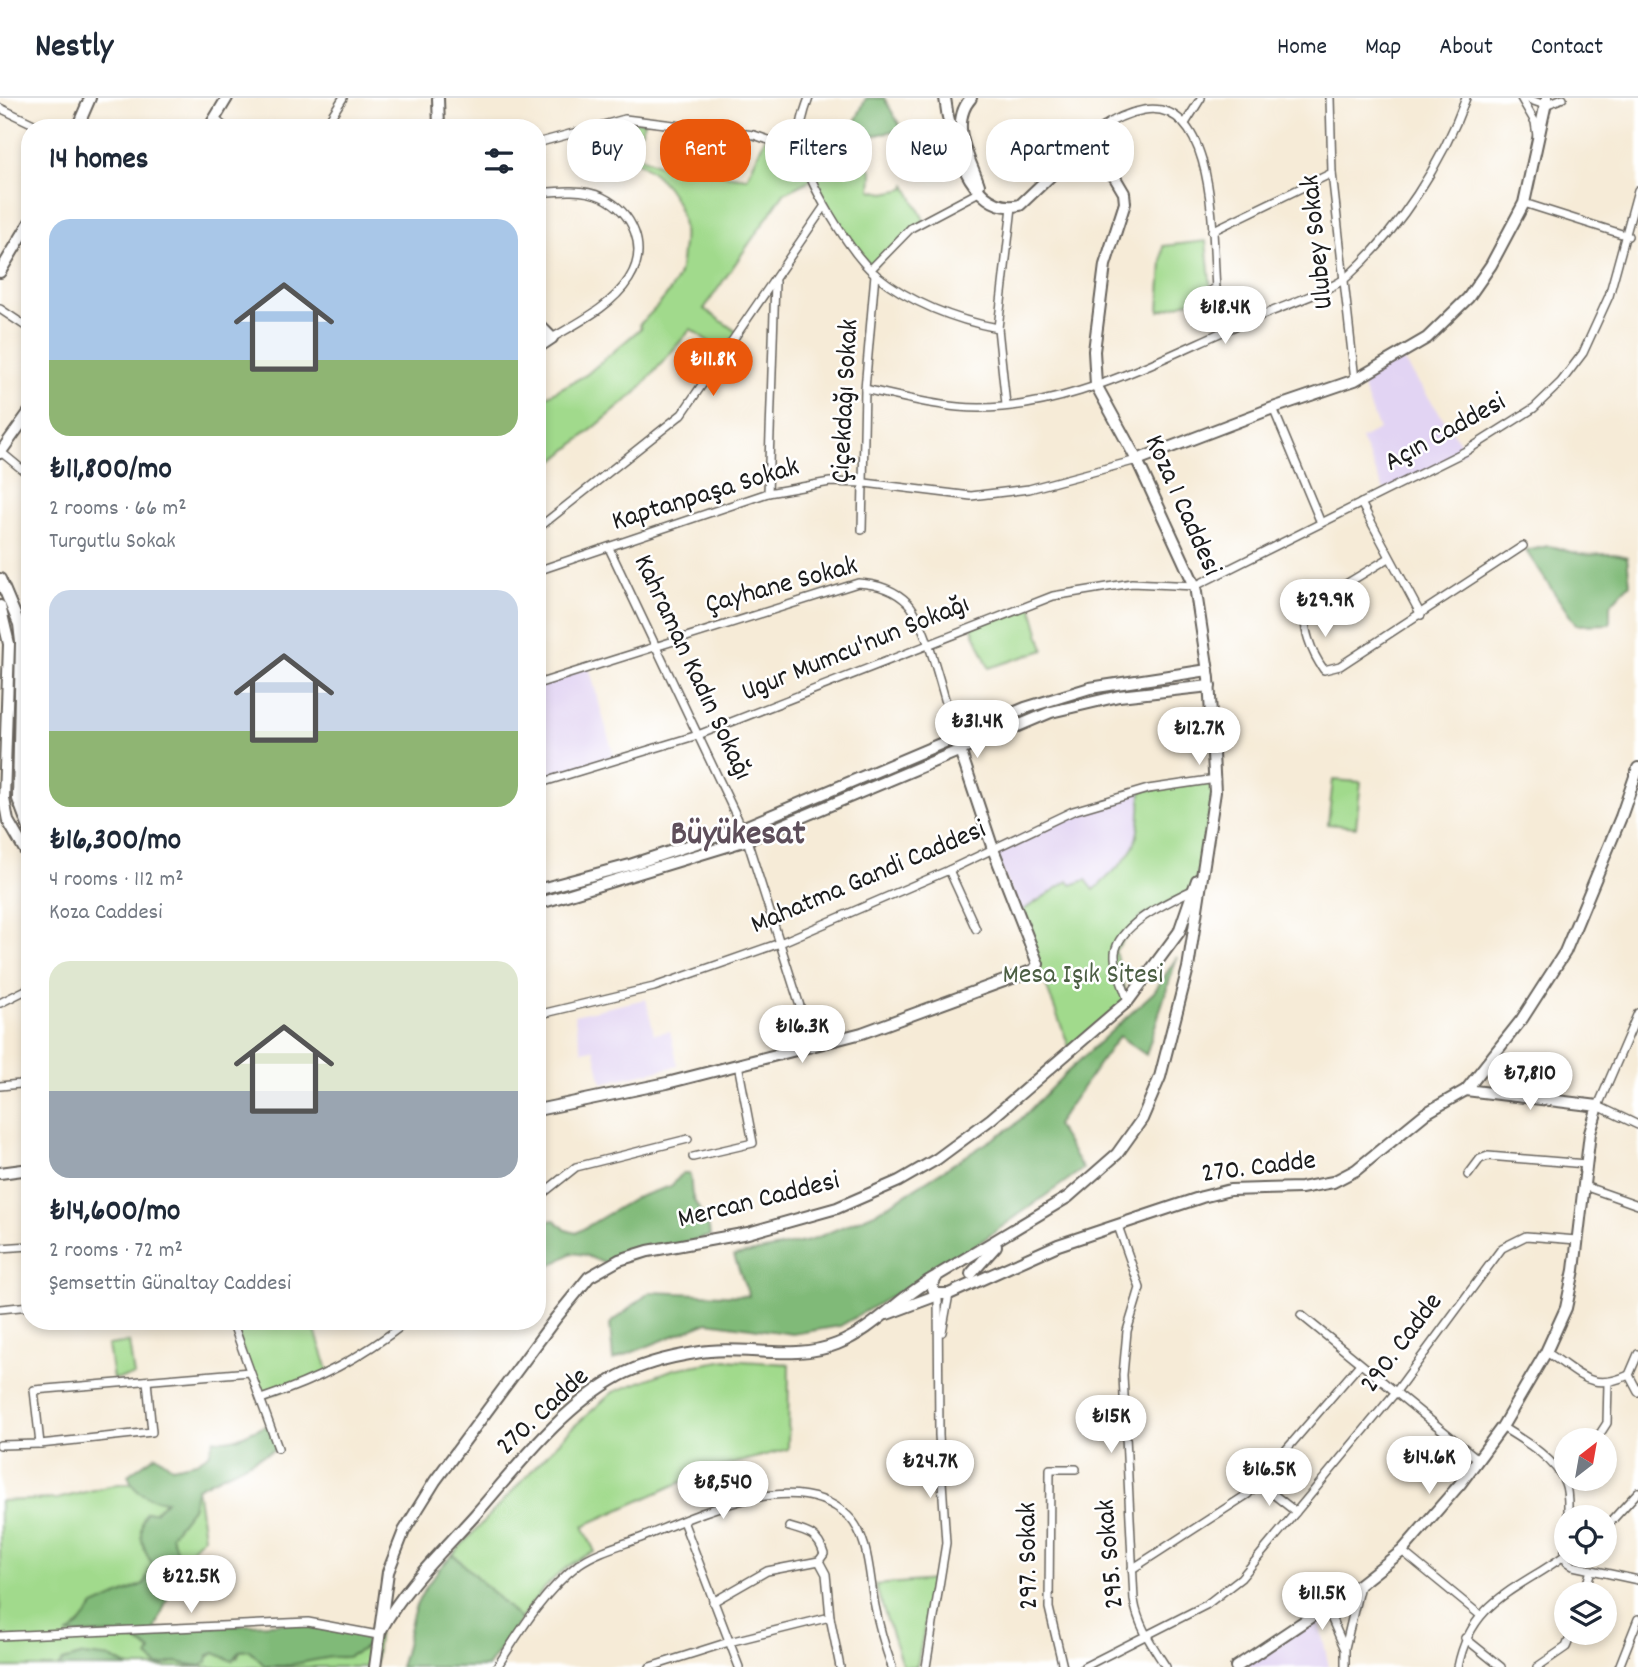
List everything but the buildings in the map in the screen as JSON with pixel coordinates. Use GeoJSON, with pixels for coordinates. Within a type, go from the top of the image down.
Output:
{"type":"FeatureCollection","features":[{"type":"Feature","properties":{"kind":"main road"},"geometry":{"type":"LineString","coordinates":[[81,119],[90,98]]}},
{"type":"Feature","properties":{"kind":"main road"},"geometry":{"type":"LineString","coordinates":[[214,119],[227,98]]}},
{"type":"Feature","properties":{"kind":"main road"},"geometry":{"type":"LineString","coordinates":[[438,98],[439,119]]}},
{"type":"Feature","properties":{"kind":"main road"},"geometry":{"type":"LineString","coordinates":[[945,98],[953,139],[963,167],[981,191],[993,201],[1012,207],[1028,200],[1045,182]]}},
{"type":"Feature","properties":{"kind":"main road"},"geometry":{"type":"LineString","coordinates":[[971,98],[962,111],[961,133],[981,191]]}},
{"type":"Feature","properties":{"kind":"main road"},"geometry":{"type":"LineString","coordinates":[[1137,460],[1355,380],[1427,338],[1468,298],[1491,265],[1524,203],[1546,102]]}},
{"type":"Feature","properties":{"kind":"main road","name":"Koza 1 Caddesi"},"geometry":{"type":"LineString","coordinates":[[959,1265],[1063,1200],[1098,1173],[1117,1154],[1142,1119],[1160,1077],[1188,968],[1213,817],[1216,779],[1210,686],[1195,586],[1137,460],[1096,385],[1094,351],[1105,265],[1125,203],[1124,193],[1118,182]]}},
{"type":"Feature","properties":{"kind":"main road"},"geometry":{"type":"LineString","coordinates":[[0,272],[21,237]]}},
{"type":"Feature","properties":{"kind":"main road"},"geometry":{"type":"LineString","coordinates":[[546,332],[552,338],[546,342]]}},
{"type":"Feature","properties":{"kind":"main road"},"geometry":{"type":"LineString","coordinates":[[0,452],[21,423]]}},
{"type":"Feature","properties":{"kind":"main road"},"geometry":{"type":"LineString","coordinates":[[0,579],[19,624],[21,655]]}},
{"type":"Feature","properties":{"kind":"main road"},"geometry":{"type":"LineString","coordinates":[[0,606],[9,644],[4,821],[21,846]]}},
{"type":"Feature","properties":{"kind":"main road"},"geometry":{"type":"LineString","coordinates":[[546,888],[630,865],[742,828],[1067,693],[1208,670]]}},
{"type":"Feature","properties":{"kind":"main road"},"geometry":{"type":"LineString","coordinates":[[546,901],[747,840],[1070,706],[1119,696],[1210,686]]}},
{"type":"Feature","properties":{"kind":"main road"},"geometry":{"type":"LineString","coordinates":[[21,703],[18,799],[21,805]]}},
{"type":"Feature","properties":{"kind":"main road","name":"Çayhane Sokak"},"geometry":{"type":"LineString","coordinates":[[813,1047],[888,1026],[1034,970],[1038,964],[993,849],[956,738]]}},
{"type":"Feature","properties":{"kind":"main road"},"geometry":{"type":"LineString","coordinates":[[1466,1090],[1522,1019],[1565,952],[1590,896],[1638,768]]}},
{"type":"Feature","properties":{"kind":"main road"},"geometry":{"type":"LineString","coordinates":[[4,821],[21,816]]}},
{"type":"Feature","properties":{"kind":"main road","name":"Kahraman Kadın Sokağı"},"geometry":{"type":"LineString","coordinates":[[742,828],[747,840]]}},
{"type":"Feature","properties":{"kind":"main road","name":"Mercan Caddesi"},"geometry":{"type":"LineString","coordinates":[[375,1667],[388,1573],[409,1522],[435,1481],[589,1277],[607,1265],[631,1255],[797,1221],[853,1203],[899,1181],[991,1119],[1128,1001],[1179,932],[1206,850]]}},
{"type":"Feature","properties":{"kind":"main road"},"geometry":{"type":"LineString","coordinates":[[546,1109],[813,1047]]}},
{"type":"Feature","properties":{"kind":"main road"},"geometry":{"type":"LineString","coordinates":[[1236,1667],[1360,1584],[1402,1551],[1479,1460],[1502,1427],[1546,1352],[1569,1298],[1586,1164],[1598,1106],[1466,1090]]}},
{"type":"Feature","properties":{"kind":"main road","name":"270. Cadde"},"geometry":{"type":"LineString","coordinates":[[884,1315],[964,1288],[1058,1245],[1230,1190],[1301,1188],[1333,1182],[1356,1170],[1426,1113],[1466,1090]]}},
{"type":"Feature","properties":{"kind":"main road"},"geometry":{"type":"LineString","coordinates":[[0,1173],[21,1172]]}},
{"type":"Feature","properties":{"kind":"main road"},"geometry":{"type":"LineString","coordinates":[[964,1288],[971,1274],[999,1240]]}},
{"type":"Feature","properties":{"kind":"main road"},"geometry":{"type":"LineString","coordinates":[[980,1264],[980,1270],[985,1274],[1001,1273]]}},
{"type":"Feature","properties":{"kind":"main road"},"geometry":{"type":"LineString","coordinates":[[959,1265],[971,1274]]}},
{"type":"Feature","properties":{"kind":"main road","name":"270. Cadde"},"geometry":{"type":"LineString","coordinates":[[378,1635],[411,1586],[531,1452],[603,1386],[638,1367],[696,1353],[730,1349],[813,1351],[853,1337],[906,1295],[959,1265]]}},
{"type":"Feature","properties":{"kind":"main road"},"geometry":{"type":"LineString","coordinates":[[938,1275],[931,1287],[943,1295]]}},
{"type":"Feature","properties":{"kind":"street"},"geometry":{"type":"LineString","coordinates":[[330,119],[343,98]]}},
{"type":"Feature","properties":{"kind":"street"},"geometry":{"type":"LineString","coordinates":[[803,119],[809,98]]}},
{"type":"Feature","properties":{"kind":"street"},"geometry":{"type":"LineString","coordinates":[[1186,122],[1201,98]]}},
{"type":"Feature","properties":{"kind":"street","name":"Ulubey Sokak"},"geometry":{"type":"LineString","coordinates":[[1330,98],[1332,173],[1355,380]]}},
{"type":"Feature","properties":{"kind":"street"},"geometry":{"type":"LineString","coordinates":[[865,389],[961,407],[1006,405],[1049,398],[1096,385],[1151,364],[1345,279],[1409,204],[1441,156],[1466,98]]}},
{"type":"Feature","properties":{"kind":"street"},"geometry":{"type":"LineString","coordinates":[[1523,98],[1546,102],[1563,98]]}},
{"type":"Feature","properties":{"kind":"street"},"geometry":{"type":"LineString","coordinates":[[1523,98],[1535,122],[1538,144]]}},
{"type":"Feature","properties":{"kind":"street"},"geometry":{"type":"LineString","coordinates":[[0,108],[23,119]]}},
{"type":"Feature","properties":{"kind":"street"},"geometry":{"type":"LineString","coordinates":[[1118,119],[1129,112],[1151,109],[1170,112],[1186,122],[1204,162],[1212,231],[1216,288],[1200,296]]}},
{"type":"Feature","properties":{"kind":"street"},"geometry":{"type":"LineString","coordinates":[[546,141],[625,119],[754,135],[765,139]]}},
{"type":"Feature","properties":{"kind":"street"},"geometry":{"type":"LineString","coordinates":[[1212,231],[1332,173]]}},
{"type":"Feature","properties":{"kind":"street"},"geometry":{"type":"LineString","coordinates":[[814,182],[824,207],[873,272],[917,301],[968,321],[998,328]]}},
{"type":"Feature","properties":{"kind":"street","name":"Açın Caddesi"},"geometry":{"type":"LineString","coordinates":[[1195,586],[1491,438],[1534,408],[1561,382],[1583,352],[1609,296],[1637,207],[1638,190]]}},
{"type":"Feature","properties":{"kind":"street"},"geometry":{"type":"LineString","coordinates":[[873,272],[896,241],[924,220],[981,191]]}},
{"type":"Feature","properties":{"kind":"street"},"geometry":{"type":"LineString","coordinates":[[546,193],[580,192],[601,196],[617,207],[638,237],[638,254],[630,278],[606,304],[552,338]]}},
{"type":"Feature","properties":{"kind":"street"},"geometry":{"type":"LineString","coordinates":[[1524,203],[1628,236]]}},
{"type":"Feature","properties":{"kind":"street"},"geometry":{"type":"LineString","coordinates":[[546,522],[682,414],[824,207]]}},
{"type":"Feature","properties":{"kind":"street"},"geometry":{"type":"LineString","coordinates":[[1006,405],[998,328],[1012,207]]}},
{"type":"Feature","properties":{"kind":"street","name":"Çiçekdağı Sokak"},"geometry":{"type":"LineString","coordinates":[[862,530],[865,389],[873,272]]}},
{"type":"Feature","properties":{"kind":"street"},"geometry":{"type":"LineString","coordinates":[[768,493],[775,282]]}},
{"type":"Feature","properties":{"kind":"street"},"geometry":{"type":"LineString","coordinates":[[0,309],[21,323]]}},
{"type":"Feature","properties":{"kind":"street"},"geometry":{"type":"LineString","coordinates":[[1273,408],[1321,523]]}},
{"type":"Feature","properties":{"kind":"street"},"geometry":{"type":"LineString","coordinates":[[0,452],[21,469]]}},
{"type":"Feature","properties":{"kind":"street","name":"Kaptanpaşa Sokak"},"geometry":{"type":"LineString","coordinates":[[546,568],[768,493],[830,482],[865,483],[971,496],[1029,489],[1137,460]]}},
{"type":"Feature","properties":{"kind":"street"},"geometry":{"type":"LineString","coordinates":[[1361,503],[1421,615]]}},
{"type":"Feature","properties":{"kind":"street"},"geometry":{"type":"LineString","coordinates":[[1389,558],[1308,607],[1305,625],[1324,670],[1340,666],[1523,546]]}},
{"type":"Feature","properties":{"kind":"street","name":"Kahraman Kadın Sokağı"},"geometry":{"type":"LineString","coordinates":[[609,548],[742,828]]}},
{"type":"Feature","properties":{"kind":"street","name":"Çayhane Sokak"},"geometry":{"type":"LineString","coordinates":[[546,681],[858,583],[873,584],[901,596],[911,605],[956,738]]}},
{"type":"Feature","properties":{"kind":"street","name":"Ugur Mumcu'nun Sokağı"},"geometry":{"type":"LineString","coordinates":[[546,781],[698,735],[926,643],[1053,596],[1132,583],[1195,586]]}},
{"type":"Feature","properties":{"kind":"street","name":"Mahatma Gandi Caddesi"},"geometry":{"type":"LineString","coordinates":[[546,1013],[654,987],[780,943],[949,870],[1062,816],[1097,803],[1147,789],[1216,779]]}},
{"type":"Feature","properties":{"kind":"street","name":"Kahraman Kadın Sokağı"},"geometry":{"type":"LineString","coordinates":[[747,840],[813,1047]]}},
{"type":"Feature","properties":{"kind":"street"},"geometry":{"type":"LineString","coordinates":[[949,870],[976,929]]}},
{"type":"Feature","properties":{"kind":"street"},"geometry":{"type":"LineString","coordinates":[[1128,1001],[1115,957],[1117,946],[1140,918],[1195,888]]}},
{"type":"Feature","properties":{"kind":"street"},"geometry":{"type":"LineString","coordinates":[[0,1003],[21,992]]}},
{"type":"Feature","properties":{"kind":"street"},"geometry":{"type":"LineString","coordinates":[[1638,1013],[1634,1028],[1598,1106],[1638,1125]]}},
{"type":"Feature","properties":{"kind":"street"},"geometry":{"type":"LineString","coordinates":[[693,1157],[753,1143],[738,1064]]}},
{"type":"Feature","properties":{"kind":"street"},"geometry":{"type":"LineString","coordinates":[[0,1086],[21,1084]]}},
{"type":"Feature","properties":{"kind":"street"},"geometry":{"type":"LineString","coordinates":[[546,1191],[576,1167],[688,1139]]}},
{"type":"Feature","properties":{"kind":"street"},"geometry":{"type":"LineString","coordinates":[[1468,1175],[1480,1159],[1488,1156],[1586,1164]]}},
{"type":"Feature","properties":{"kind":"street"},"geometry":{"type":"LineString","coordinates":[[1584,1186],[1638,1205]]}},
{"type":"Feature","properties":{"kind":"street","name":"295. Sokak"},"geometry":{"type":"LineString","coordinates":[[1118,1226],[1140,1288],[1127,1331],[1123,1375],[1136,1616],[1146,1637],[1167,1667]]}},
{"type":"Feature","properties":{"kind":"street","name":"290. Cadde"},"geometry":{"type":"LineString","coordinates":[[1084,1667],[1206,1605],[1241,1578],[1395,1393],[1502,1248],[1527,1236],[1577,1240]]}},
{"type":"Feature","properties":{"kind":"street"},"geometry":{"type":"LineString","coordinates":[[0,1248],[21,1247]]}},
{"type":"Feature","properties":{"kind":"street"},"geometry":{"type":"LineString","coordinates":[[926,1667],[942,1582],[946,1543],[939,1435],[943,1295]]}},
{"type":"Feature","properties":{"kind":"street"},"geometry":{"type":"LineString","coordinates":[[0,1309],[21,1307]]}},
{"type":"Feature","properties":{"kind":"street"},"geometry":{"type":"LineString","coordinates":[[1301,1315],[1479,1460]]}},
{"type":"Feature","properties":{"kind":"street"},"geometry":{"type":"LineString","coordinates":[[235,1330],[278,1448]]}},
{"type":"Feature","properties":{"kind":"street"},"geometry":{"type":"LineString","coordinates":[[261,1399],[310,1382],[365,1354],[396,1330]]}},
{"type":"Feature","properties":{"kind":"street"},"geometry":{"type":"LineString","coordinates":[[1546,1352],[1588,1380],[1608,1383],[1629,1375],[1638,1354]]}},
{"type":"Feature","properties":{"kind":"street"},"geometry":{"type":"LineString","coordinates":[[1132,1569],[1248,1494],[1360,1364]]}},
{"type":"Feature","properties":{"kind":"street"},"geometry":{"type":"LineString","coordinates":[[40,1444],[34,1390],[250,1372]]}},
{"type":"Feature","properties":{"kind":"street"},"geometry":{"type":"LineString","coordinates":[[1629,1375],[1638,1392]]}},
{"type":"Feature","properties":{"kind":"street"},"geometry":{"type":"LineString","coordinates":[[0,1445],[40,1444],[152,1432],[147,1381]]}},
{"type":"Feature","properties":{"kind":"street"},"geometry":{"type":"LineString","coordinates":[[1604,1428],[1607,1423],[1608,1383]]}},
{"type":"Feature","properties":{"kind":"street"},"geometry":{"type":"LineString","coordinates":[[1502,1427],[1554,1464]]}},
{"type":"Feature","properties":{"kind":"street","name":"297. Sokak"},"geometry":{"type":"LineString","coordinates":[[1063,1667],[1049,1608],[1050,1469],[1076,1469]]}},
{"type":"Feature","properties":{"kind":"street"},"geometry":{"type":"LineString","coordinates":[[1259,1483],[1296,1512]]}},
{"type":"Feature","properties":{"kind":"street"},"geometry":{"type":"LineString","coordinates":[[1617,1515],[1638,1492]]}},
{"type":"Feature","properties":{"kind":"street"},"geometry":{"type":"LineString","coordinates":[[496,1667],[530,1616],[576,1567],[587,1559],[730,1503],[761,1497],[813,1498],[839,1508],[854,1522],[862,1540],[883,1641],[892,1667]]}},
{"type":"Feature","properties":{"kind":"street"},"geometry":{"type":"LineString","coordinates":[[683,1521],[739,1667]]}},
{"type":"Feature","properties":{"kind":"street"},"geometry":{"type":"LineString","coordinates":[[713,1602],[767,1571],[819,1561],[824,1554],[818,1538],[811,1533],[789,1527]]}},
{"type":"Feature","properties":{"kind":"street"},"geometry":{"type":"LineString","coordinates":[[1402,1551],[1480,1615]]}},
{"type":"Feature","properties":{"kind":"street"},"geometry":{"type":"LineString","coordinates":[[819,1561],[826,1574],[830,1616],[840,1667]]}},
{"type":"Feature","properties":{"kind":"street"},"geometry":{"type":"LineString","coordinates":[[1458,1667],[1465,1638],[1480,1615],[1506,1591],[1530,1580],[1554,1563]]}},
{"type":"Feature","properties":{"kind":"street"},"geometry":{"type":"LineString","coordinates":[[1582,1568],[1638,1580]]}},
{"type":"Feature","properties":{"kind":"street"},"geometry":{"type":"LineString","coordinates":[[1588,1582],[1591,1570]]}},
{"type":"Feature","properties":{"kind":"street"},"geometry":{"type":"LineString","coordinates":[[1345,1667],[1345,1648],[1360,1584]]}},
{"type":"Feature","properties":{"kind":"street"},"geometry":{"type":"LineString","coordinates":[[1326,1605],[1345,1648]]}},
{"type":"Feature","properties":{"kind":"street"},"geometry":{"type":"LineString","coordinates":[[650,1667],[729,1642],[830,1616]]}},
{"type":"Feature","properties":{"kind":"street"},"geometry":{"type":"LineString","coordinates":[[1619,1667],[1638,1619]]}},
{"type":"Feature","properties":{"kind":"street"},"geometry":{"type":"LineString","coordinates":[[0,1636],[308,1622],[378,1635]]}},
{"type":"Feature","properties":{"kind":"street"},"geometry":{"type":"LineString","coordinates":[[1465,1638],[1502,1667]]}},
{"type":"Feature","properties":{"kind":"street"},"geometry":{"type":"LineString","coordinates":[[1538,1667],[1567,1645]]}},
{"type":"Feature","properties":{"kind":"street"},"geometry":{"type":"LineString","coordinates":[[678,1658],[680,1667]]}},
{"type":"Feature","properties":{"kind":"shaded area"},"geometry":{"type":"Polygon","coordinates":[[[1399,355],[1466,451],[1385,492],[1361,439],[1379,430],[1359,378],[1399,355]]]}},
{"type":"Feature","properties":{"kind":"shaded area"},"geometry":{"type":"Polygon","coordinates":[[[589,667],[615,760],[546,781],[546,681],[589,667]]]}},
{"type":"Feature","properties":{"kind":"shaded area"},"geometry":{"type":"Polygon","coordinates":[[[1141,791],[1140,837],[1117,868],[1094,890],[1019,913],[993,849],[1062,816],[1141,791]]]}},
{"type":"Feature","properties":{"kind":"shaded area"},"geometry":{"type":"Polygon","coordinates":[[[646,999],[654,1034],[670,1031],[678,1066],[602,1083],[594,1049],[582,1051],[574,1015],[646,999]]]}},
{"type":"Feature","properties":{"kind":"shaded area"},"geometry":{"type":"Polygon","coordinates":[[[1318,1617],[1329,1667],[1243,1667],[1318,1617]]]}},
{"type":"Feature","properties":{"kind":"green space"},"geometry":{"type":"Polygon","coordinates":[[[866,98],[884,98],[896,119],[886,119],[886,133],[872,136],[872,119],[856,119],[866,98]]]}},
{"type":"Feature","properties":{"kind":"green space"},"geometry":{"type":"Polygon","coordinates":[[[765,138],[765,182],[806,182],[784,193],[704,309],[740,334],[726,354],[691,329],[637,392],[546,468],[546,396],[586,375],[641,328],[639,325],[665,298],[677,279],[683,228],[678,208],[662,182],[751,182],[751,169],[765,138]]]}},
{"type":"Feature","properties":{"kind":"green space"},"geometry":{"type":"Polygon","coordinates":[[[646,159],[660,165],[660,180],[646,168],[646,159]]]}},
{"type":"Feature","properties":{"kind":"green space"},"geometry":{"type":"Polygon","coordinates":[[[813,182],[872,182],[871,190],[885,193],[905,189],[906,185],[924,220],[871,269],[824,207],[813,182]]]}},
{"type":"Feature","properties":{"kind":"green space"},"geometry":{"type":"Polygon","coordinates":[[[1206,241],[1211,289],[1195,294],[1194,300],[1159,311],[1163,246],[1206,241]]]}},
{"type":"Feature","properties":{"kind":"green space"},"geometry":{"type":"Polygon","coordinates":[[[1548,546],[1582,554],[1614,554],[1627,557],[1630,584],[1610,605],[1610,624],[1576,625],[1526,551],[1548,546]]]}},
{"type":"Feature","properties":{"kind":"green space"},"geometry":{"type":"Polygon","coordinates":[[[1031,604],[1044,650],[989,668],[971,626],[1031,604]]]}},
{"type":"Feature","properties":{"kind":"green space","name":"Mesa Işık Sitesi"},"geometry":{"type":"Polygon","coordinates":[[[1216,779],[1195,888],[1140,918],[1115,951],[1128,1001],[1071,1052],[1019,913],[1068,881],[1071,885],[1086,880],[1094,890],[1119,866],[1137,837],[1141,791],[1216,779]]]}},
{"type":"Feature","properties":{"kind":"green space"},"geometry":{"type":"Polygon","coordinates":[[[1333,780],[1361,782],[1356,827],[1328,824],[1333,780]]]}},
{"type":"Feature","properties":{"kind":"green space"},"geometry":{"type":"Polygon","coordinates":[[[1177,957],[1146,1055],[1119,1036],[1056,1125],[1083,1169],[962,1255],[840,1326],[793,1334],[708,1322],[613,1360],[610,1324],[650,1292],[749,1296],[734,1256],[809,1241],[877,1212],[1015,1125],[1066,1073],[1154,992],[1177,957]]]}},
{"type":"Feature","properties":{"kind":"green space"},"geometry":{"type":"Polygon","coordinates":[[[683,1173],[689,1173],[693,1197],[706,1221],[710,1236],[608,1265],[585,1255],[572,1253],[546,1269],[546,1220],[555,1220],[566,1230],[576,1233],[635,1198],[671,1186],[683,1173]]]}},
{"type":"Feature","properties":{"kind":"green space"},"geometry":{"type":"Polygon","coordinates":[[[235,1330],[315,1330],[329,1373],[261,1399],[235,1330]]]}},
{"type":"Feature","properties":{"kind":"green space"},"geometry":{"type":"Polygon","coordinates":[[[129,1342],[134,1376],[113,1379],[108,1345],[129,1342]]]}},
{"type":"Feature","properties":{"kind":"green space"},"geometry":{"type":"Polygon","coordinates":[[[726,1360],[789,1364],[788,1449],[706,1471],[583,1526],[595,1552],[562,1571],[547,1585],[487,1667],[400,1667],[408,1646],[415,1609],[438,1570],[571,1429],[613,1392],[674,1369],[726,1360]]]}},
{"type":"Feature","properties":{"kind":"green space"},"geometry":{"type":"Polygon","coordinates":[[[270,1425],[278,1448],[197,1488],[192,1508],[171,1535],[181,1564],[155,1630],[308,1622],[378,1635],[363,1649],[347,1657],[331,1657],[284,1666],[265,1666],[249,1650],[240,1651],[232,1661],[215,1653],[208,1655],[207,1662],[201,1666],[175,1662],[158,1666],[148,1657],[151,1651],[133,1640],[112,1635],[68,1634],[79,1626],[94,1606],[144,1584],[152,1564],[143,1545],[141,1526],[146,1512],[155,1512],[166,1501],[142,1494],[128,1475],[156,1455],[172,1467],[196,1462],[209,1454],[214,1439],[236,1438],[270,1425]]]}},
{"type":"Feature","properties":{"kind":"green space"},"geometry":{"type":"Polygon","coordinates":[[[118,1484],[131,1484],[139,1492],[166,1501],[155,1512],[143,1548],[152,1564],[144,1584],[107,1600],[70,1633],[113,1634],[134,1640],[151,1651],[148,1657],[158,1666],[175,1662],[193,1666],[215,1653],[237,1658],[240,1651],[249,1650],[268,1659],[288,1662],[345,1657],[358,1651],[378,1635],[375,1667],[129,1667],[112,1658],[63,1661],[58,1667],[0,1667],[0,1501],[57,1499],[118,1484]]]}},
{"type":"Feature","properties":{"kind":"green space"},"geometry":{"type":"Polygon","coordinates":[[[197,1488],[204,1536],[187,1553],[181,1564],[171,1535],[192,1508],[197,1488]]]}},
{"type":"Feature","properties":{"kind":"green space"},"geometry":{"type":"Polygon","coordinates":[[[453,1554],[521,1620],[487,1667],[400,1667],[418,1601],[431,1580],[453,1554]]]}},
{"type":"Feature","properties":{"kind":"green space"},"geometry":{"type":"Polygon","coordinates":[[[934,1580],[917,1666],[903,1667],[875,1585],[934,1580]]]}},
{"type":"Feature","properties":{"kind":"green space"},"geometry":{"type":"Polygon","coordinates":[[[84,1655],[112,1658],[129,1667],[58,1667],[63,1661],[84,1655]]]}},
{"type":"Feature","properties":{"kind":"district","name":"Büyükesat"},"geometry":{"type":"Point","coordinates":[738,836]}}]}
